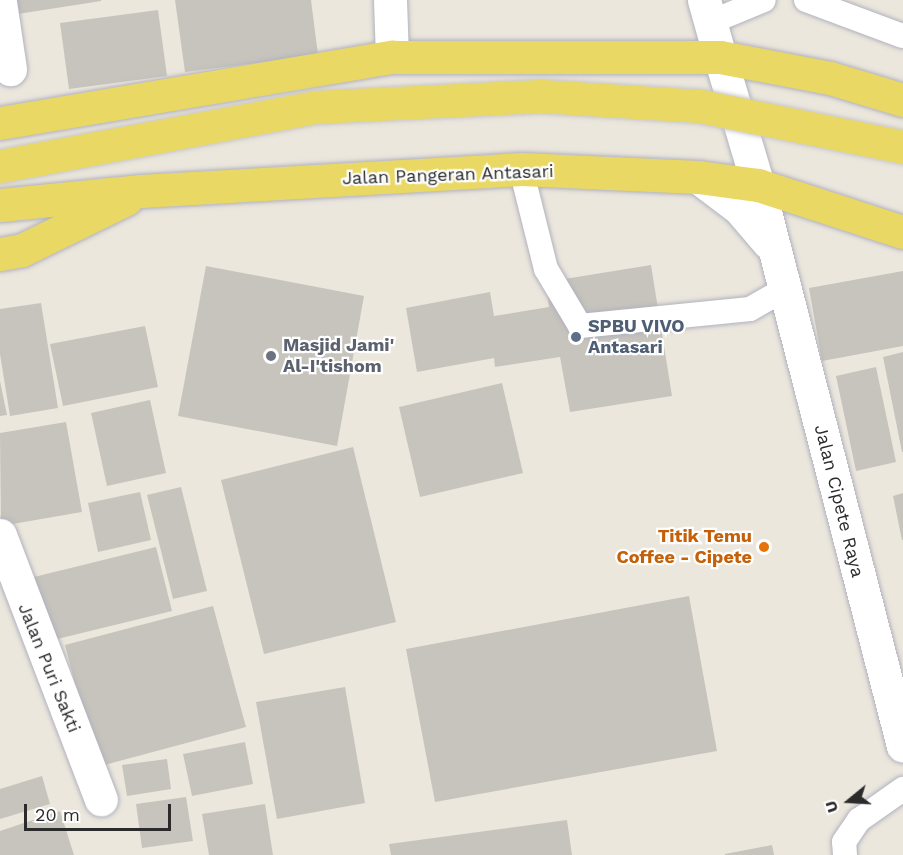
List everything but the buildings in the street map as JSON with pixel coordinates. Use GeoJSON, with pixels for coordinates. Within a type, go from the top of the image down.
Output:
{"type":"FeatureCollection","features":[{"type":"Feature","properties":{"kind":"main road"},"geometry":{"type":"LineString","coordinates":[[390,0],[392,57]]}},
{"type":"Feature","properties":{"kind":"main road"},"geometry":{"type":"LineString","coordinates":[[0,2],[10,69]]}},
{"type":"Feature","properties":{"kind":"main road","name":"Jalan Cipete Raya"},"geometry":{"type":"LineString","coordinates":[[707,11],[777,255],[903,746]]}},
{"type":"Feature","properties":{"kind":"main road"},"geometry":{"type":"LineString","coordinates":[[0,123],[392,57],[720,57],[830,78],[903,100]]}},
{"type":"Feature","properties":{"kind":"main road"},"geometry":{"type":"LineString","coordinates":[[0,166],[315,107],[541,96],[700,106],[903,147]]}},
{"type":"Feature","properties":{"kind":"main road","name":"Jalan Pangeran Antasari"},"geometry":{"type":"LineString","coordinates":[[0,254],[22,250],[141,191],[521,169],[698,177],[758,185],[903,232]]}},
{"type":"Feature","properties":{"kind":"main road","name":"Jalan Cipete Raya"},"geometry":{"type":"LineString","coordinates":[[698,177],[739,208],[777,255]]}},
{"type":"Feature","properties":{"kind":"main road"},"geometry":{"type":"LineString","coordinates":[[13,202],[141,191]]}},
{"type":"Feature","properties":{"kind":"main road","name":"Jalan Puri Sakti"},"geometry":{"type":"LineString","coordinates":[[0,536],[101,799]]}},
{"type":"Feature","properties":{"kind":"lane"},"geometry":{"type":"LineString","coordinates":[[707,11],[764,0]]}},
{"type":"Feature","properties":{"kind":"lane"},"geometry":{"type":"LineString","coordinates":[[806,0],[903,36]]}},
{"type":"Feature","properties":{"kind":"lane"},"geometry":{"type":"LineString","coordinates":[[521,169],[546,269],[579,326],[750,309],[785,289]]}},
{"type":"Feature","properties":{"kind":"lane"},"geometry":{"type":"LineString","coordinates":[[845,855],[844,842],[858,820],[903,789]]}},
{"type":"Feature","properties":{"kind":"place","name":"SPBU VIVO Antasari"},"geometry":{"type":"Point","coordinates":[576,337]}},
{"type":"Feature","properties":{"kind":"place","name":"Masjid Jami' Al-I'tishom"},"geometry":{"type":"Point","coordinates":[271,356]}},
{"type":"Feature","properties":{"kind":"place","name":"Titik Temu Coffee - Cipete"},"geometry":{"type":"Point","coordinates":[764,547]}}]}
